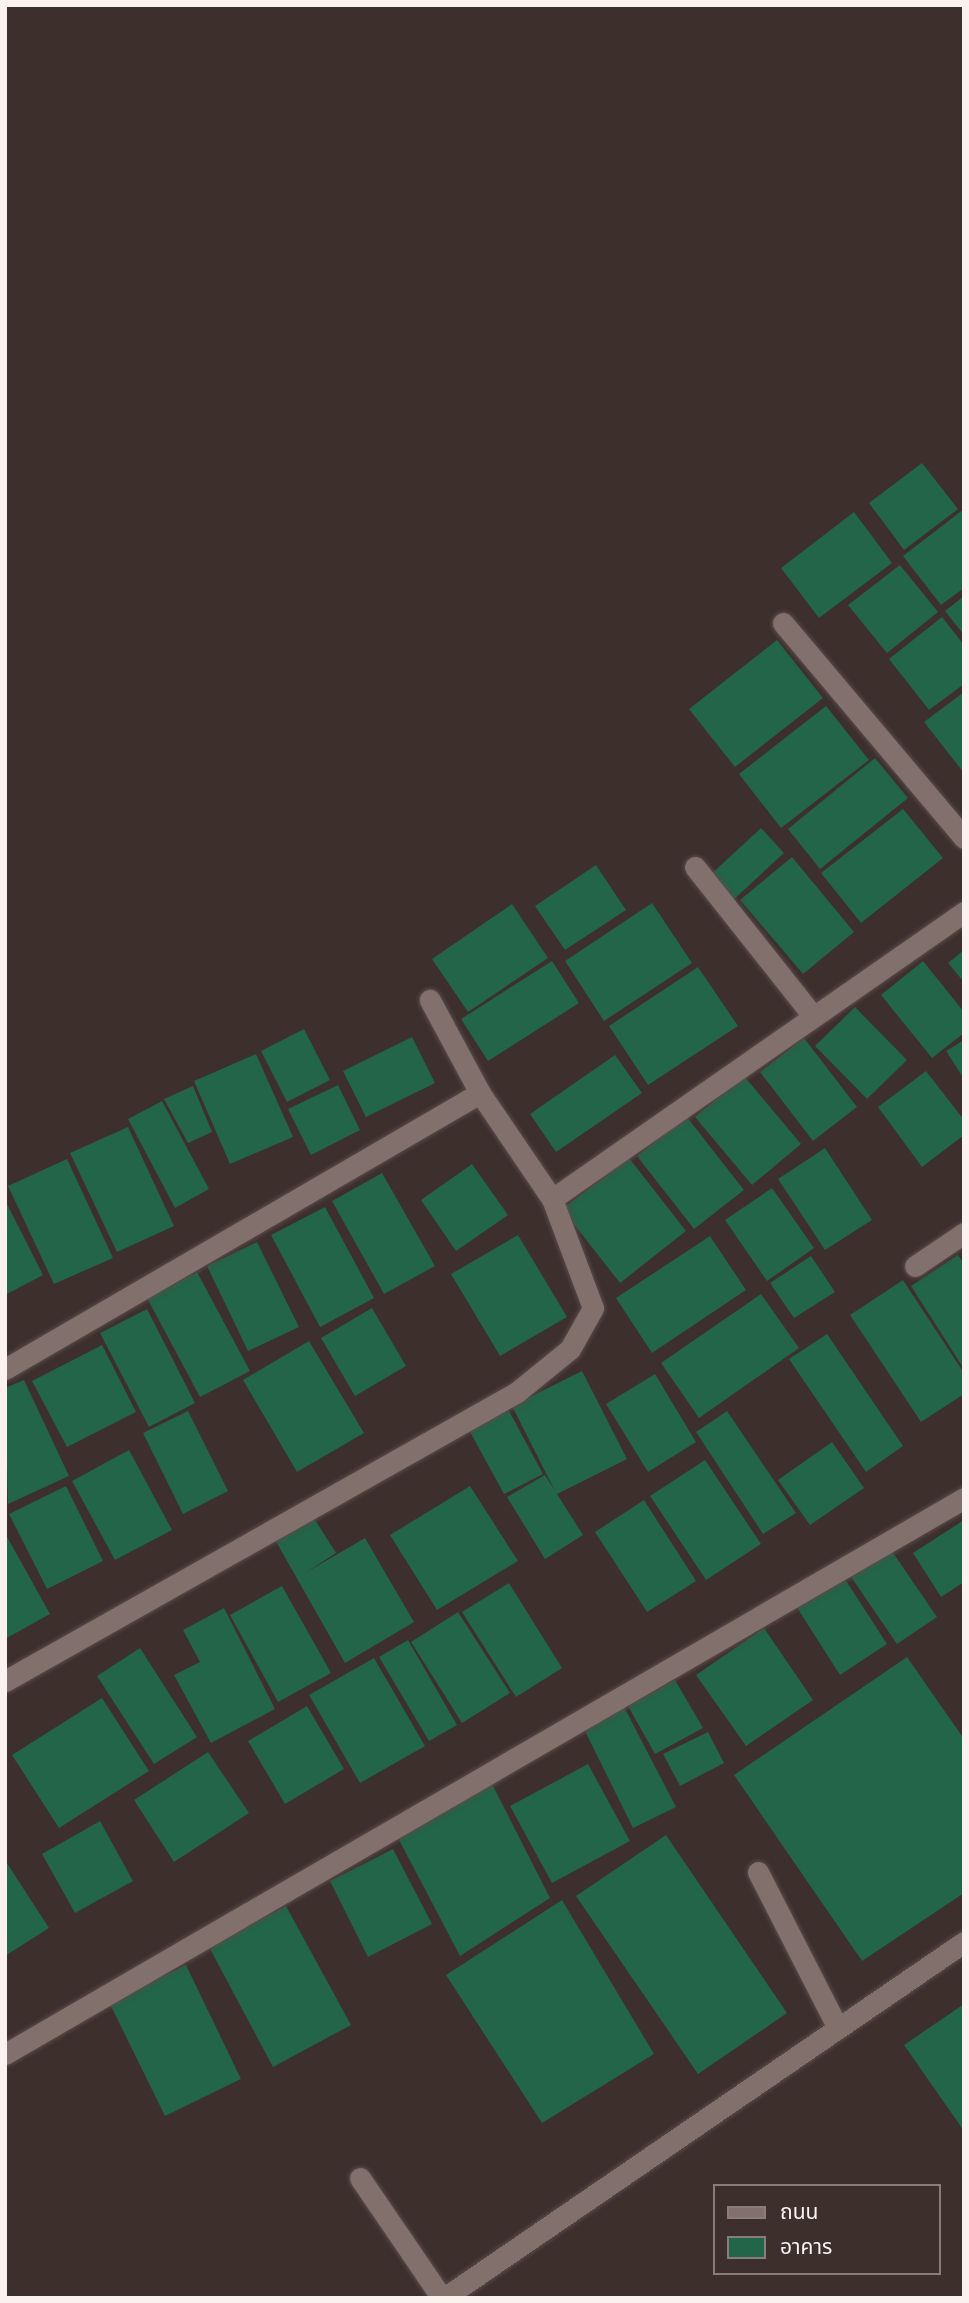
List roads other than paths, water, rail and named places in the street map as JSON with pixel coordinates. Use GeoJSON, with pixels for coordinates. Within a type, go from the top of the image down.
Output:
{"type":"FeatureCollection","features":[{"type":"Feature","properties":{"kind":"street"},"geometry":{"type":"LineString","coordinates":[[783,623],[964,838]]}},
{"type":"Feature","properties":{"kind":"street"},"geometry":{"type":"LineString","coordinates":[[695,867],[813,1016]]}},
{"type":"Feature","properties":{"kind":"street"},"geometry":{"type":"LineString","coordinates":[[552,1199],[964,912]]}},
{"type":"Feature","properties":{"kind":"street"},"geometry":{"type":"LineString","coordinates":[[5,1681],[517,1392],[570,1349],[593,1308],[552,1199],[480,1093],[430,1000]]}},
{"type":"Feature","properties":{"kind":"street"},"geometry":{"type":"LineString","coordinates":[[5,1369],[480,1093]]}},
{"type":"Feature","properties":{"kind":"street"},"geometry":{"type":"LineString","coordinates":[[915,1266],[964,1233]]}},
{"type":"Feature","properties":{"kind":"street"},"geometry":{"type":"LineString","coordinates":[[5,2054],[964,1498]]}},
{"type":"Feature","properties":{"kind":"street"},"geometry":{"type":"LineString","coordinates":[[758,1872],[838,2028]]}},
{"type":"Feature","properties":{"kind":"street"},"geometry":{"type":"LineString","coordinates":[[360,2178],[443,2298],[964,1942]]}}]}
